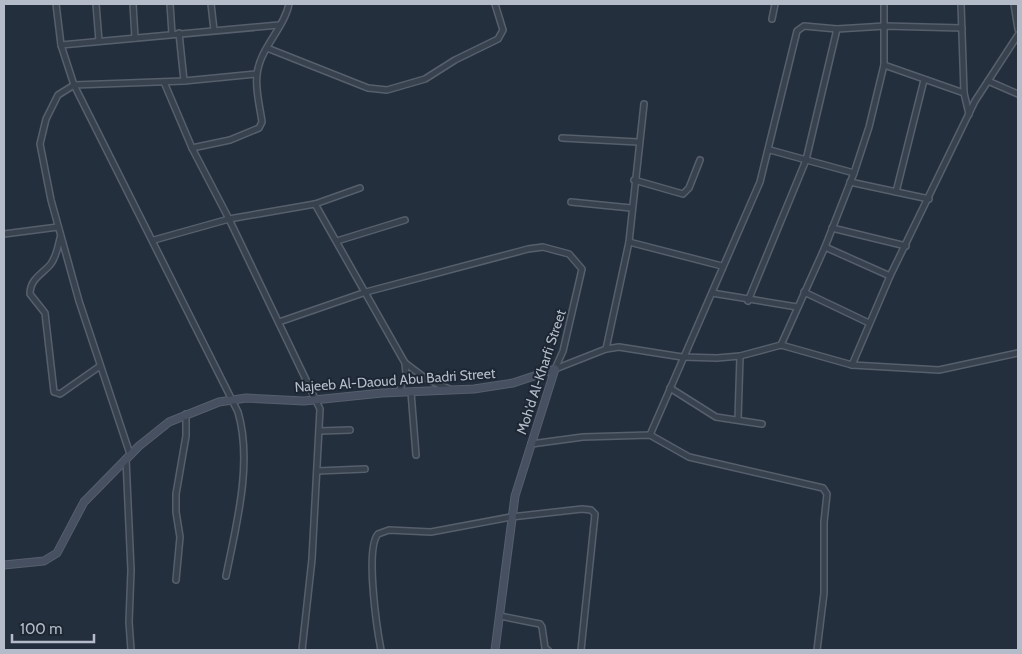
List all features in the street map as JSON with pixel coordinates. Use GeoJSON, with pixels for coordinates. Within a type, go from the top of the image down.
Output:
{"type":"FeatureCollection","features":[{"type":"Feature","properties":{"kind":"street"},"geometry":{"type":"LineString","coordinates":[[56,4],[61,46],[74,85],[154,240],[240,419],[243,459],[239,514],[226,576]]}},
{"type":"Feature","properties":{"kind":"street"},"geometry":{"type":"LineString","coordinates":[[96,4],[99,41]]}},
{"type":"Feature","properties":{"kind":"street"},"geometry":{"type":"LineString","coordinates":[[133,4],[134,38]]}},
{"type":"Feature","properties":{"kind":"street"},"geometry":{"type":"LineString","coordinates":[[170,4],[172,34]]}},
{"type":"Feature","properties":{"kind":"street"},"geometry":{"type":"LineString","coordinates":[[211,4],[214,30]]}},
{"type":"Feature","properties":{"kind":"street"},"geometry":{"type":"LineString","coordinates":[[192,148],[230,140],[259,128],[262,122],[256,74],[267,48],[286,16],[289,4]]}},
{"type":"Feature","properties":{"kind":"street"},"geometry":{"type":"LineString","coordinates":[[267,48],[368,88],[387,90],[425,79],[455,60],[498,39],[503,30],[495,4]]}},
{"type":"Feature","properties":{"kind":"street"},"geometry":{"type":"LineString","coordinates":[[772,19],[775,4]]}},
{"type":"Feature","properties":{"kind":"street"},"geometry":{"type":"LineString","coordinates":[[781,345],[825,247],[854,173],[869,127],[884,65],[884,4]]}},
{"type":"Feature","properties":{"kind":"street"},"geometry":{"type":"LineString","coordinates":[[960,4],[964,94],[969,114]]}},
{"type":"Feature","properties":{"kind":"street"},"geometry":{"type":"LineString","coordinates":[[1014,4],[1018,29]]}},
{"type":"Feature","properties":{"kind":"street"},"geometry":{"type":"LineString","coordinates":[[61,46],[179,33],[279,26]]}},
{"type":"Feature","properties":{"kind":"street"},"geometry":{"type":"LineString","coordinates":[[650,435],[722,266],[752,204],[770,150],[797,31],[804,26],[837,29],[885,26],[962,28]]}},
{"type":"Feature","properties":{"kind":"street"},"geometry":{"type":"LineString","coordinates":[[748,301],[806,160],[837,29]]}},
{"type":"Feature","properties":{"kind":"street"},"geometry":{"type":"LineString","coordinates":[[179,33],[184,81]]}},
{"type":"Feature","properties":{"kind":"street"},"geometry":{"type":"LineString","coordinates":[[852,365],[890,276],[969,114],[1018,35]]}},
{"type":"Feature","properties":{"kind":"street"},"geometry":{"type":"LineString","coordinates":[[884,65],[964,94]]}},
{"type":"Feature","properties":{"kind":"street"},"geometry":{"type":"LineString","coordinates":[[131,650],[128,622],[131,570],[128,457],[58,227],[40,144],[46,119],[58,95],[74,85],[184,81],[256,74]]}},
{"type":"Feature","properties":{"kind":"street"},"geometry":{"type":"LineString","coordinates":[[896,192],[924,80]]}},
{"type":"Feature","properties":{"kind":"street"},"geometry":{"type":"LineString","coordinates":[[988,81],[1018,94]]}},
{"type":"Feature","properties":{"kind":"street"},"geometry":{"type":"LineString","coordinates":[[164,82],[192,148],[230,219],[320,409],[312,559],[302,650]]}},
{"type":"Feature","properties":{"kind":"street"},"geometry":{"type":"LineString","coordinates":[[606,349],[629,242],[638,142],[644,104]]}},
{"type":"Feature","properties":{"kind":"street"},"geometry":{"type":"LineString","coordinates":[[562,138],[638,142]]}},
{"type":"Feature","properties":{"kind":"street"},"geometry":{"type":"LineString","coordinates":[[770,150],[854,173]]}},
{"type":"Feature","properties":{"kind":"street"},"geometry":{"type":"LineString","coordinates":[[634,180],[684,194],[689,188],[700,160]]}},
{"type":"Feature","properties":{"kind":"street"},"geometry":{"type":"LineString","coordinates":[[850,182],[929,199]]}},
{"type":"Feature","properties":{"kind":"street"},"geometry":{"type":"LineString","coordinates":[[154,240],[230,219],[315,204],[360,188]]}},
{"type":"Feature","properties":{"kind":"street"},"geometry":{"type":"LineString","coordinates":[[571,202],[632,208]]}},
{"type":"Feature","properties":{"kind":"street"},"geometry":{"type":"LineString","coordinates":[[315,204],[405,363],[406,374],[399,392]]}},
{"type":"Feature","properties":{"kind":"street"},"geometry":{"type":"LineString","coordinates":[[337,242],[405,220]]}},
{"type":"Feature","properties":{"kind":"street"},"geometry":{"type":"LineString","coordinates":[[4,234],[58,227]]}},
{"type":"Feature","properties":{"kind":"street"},"geometry":{"type":"LineString","coordinates":[[832,228],[906,246]]}},
{"type":"Feature","properties":{"kind":"street"},"geometry":{"type":"LineString","coordinates":[[61,235],[52,262],[39,274],[30,289],[30,294],[45,313],[54,392],[60,394],[100,366]]}},
{"type":"Feature","properties":{"kind":"street"},"geometry":{"type":"LineString","coordinates":[[629,242],[722,266]]}},
{"type":"Feature","properties":{"kind":"street"},"geometry":{"type":"LineString","coordinates":[[825,247],[890,276]]}},
{"type":"Feature","properties":{"kind":"street","name":"Moh'd Al-Kharfi Street"},"geometry":{"type":"LineString","coordinates":[[279,322],[366,292],[528,248],[543,248],[569,254],[582,270],[582,278],[563,351],[520,476],[511,517],[495,650]]}},
{"type":"Feature","properties":{"kind":"street"},"geometry":{"type":"LineString","coordinates":[[804,292],[869,323]]}},
{"type":"Feature","properties":{"kind":"street"},"geometry":{"type":"LineString","coordinates":[[712,293],[748,301],[797,307]]}},
{"type":"Feature","properties":{"kind":"street"},"geometry":{"type":"LineString","coordinates":[[555,370],[606,349],[630,348],[682,357],[740,356],[781,345],[852,365],[939,370],[1018,353]]}},
{"type":"Feature","properties":{"kind":"street"},"geometry":{"type":"LineString","coordinates":[[738,419],[740,356]]}},
{"type":"Feature","properties":{"kind":"street"},"geometry":{"type":"LineString","coordinates":[[405,363],[426,378],[450,389]]}},
{"type":"Feature","properties":{"kind":"street","name":"Najeeb Al-Daoud Abu Badri Street"},"geometry":{"type":"LineString","coordinates":[[4,565],[44,561],[57,553],[84,502],[128,457],[163,426],[186,414],[231,399],[317,400],[399,392],[493,388],[555,370]]}},
{"type":"Feature","properties":{"kind":"street"},"geometry":{"type":"LineString","coordinates":[[670,388],[716,417],[762,424]]}},
{"type":"Feature","properties":{"kind":"street"},"geometry":{"type":"LineString","coordinates":[[411,392],[416,455]]}},
{"type":"Feature","properties":{"kind":"street"},"geometry":{"type":"LineString","coordinates":[[176,580],[180,537],[176,512],[176,494],[186,436],[186,414]]}},
{"type":"Feature","properties":{"kind":"street"},"geometry":{"type":"LineString","coordinates":[[320,431],[350,430]]}},
{"type":"Feature","properties":{"kind":"street"},"geometry":{"type":"LineString","coordinates":[[531,444],[583,438],[650,435],[689,457],[819,486],[826,491],[824,593],[816,650]]}},
{"type":"Feature","properties":{"kind":"street"},"geometry":{"type":"LineString","coordinates":[[317,471],[365,469]]}},
{"type":"Feature","properties":{"kind":"street"},"geometry":{"type":"LineString","coordinates":[[381,650],[375,608],[373,547],[378,534],[389,530],[431,532],[511,517],[588,509],[594,512],[582,650]]}},
{"type":"Feature","properties":{"kind":"street"},"geometry":{"type":"LineString","coordinates":[[500,616],[540,624],[545,648],[548,650]]}}]}
